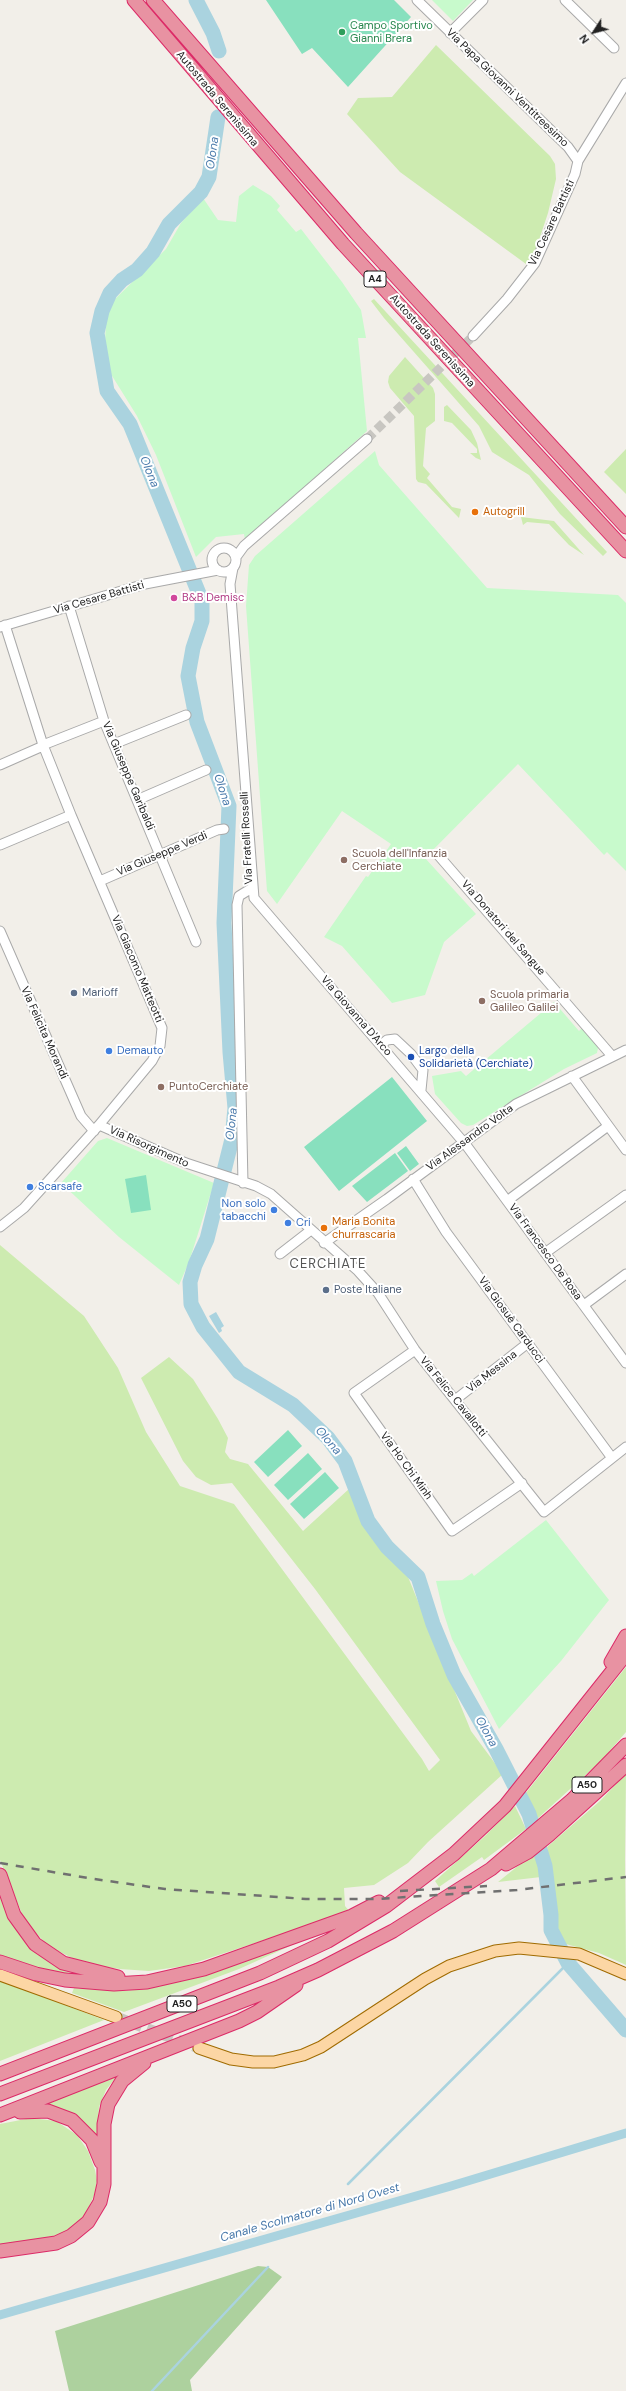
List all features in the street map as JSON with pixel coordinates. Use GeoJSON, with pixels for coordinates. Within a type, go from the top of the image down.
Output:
{"type":"FeatureCollection","features":[{"type":"Feature","properties":{"kind":"highway","name":"Autostrada Serenissima"},"geometry":{"type":"LineString","coordinates":[[134,0],[343,244],[626,551]]}},
{"type":"Feature","properties":{"kind":"highway","name":"Autostrada Serenissima"},"geometry":{"type":"LineString","coordinates":[[153,0],[356,233],[626,527]]}},
{"type":"Feature","properties":{"kind":"highway"},"geometry":{"type":"LineString","coordinates":[[585,1706],[626,1636]]}},
{"type":"Feature","properties":{"kind":"highway","name":"A50"},"geometry":{"type":"LineString","coordinates":[[0,2074],[218,1990],[298,1956],[358,1924],[421,1880],[454,1854],[505,1806],[526,1783],[626,1654]]}},
{"type":"Feature","properties":{"kind":"highway","name":"A50"},"geometry":{"type":"LineString","coordinates":[[0,2094],[318,1970],[393,1931],[491,1869],[512,1861],[547,1829],[626,1745]]}},
{"type":"Feature","properties":{"kind":"highway"},"geometry":{"type":"LineString","coordinates":[[547,1829],[626,1765]]}},
{"type":"Feature","properties":{"kind":"highway"},"geometry":{"type":"LineString","coordinates":[[0,1875],[19,1924],[44,1952],[74,1967],[127,1980],[147,1982]]}},
{"type":"Feature","properties":{"kind":"highway"},"geometry":{"type":"LineString","coordinates":[[0,1962],[21,1970],[65,1980],[114,1984],[147,1982],[204,1969],[352,1916],[421,1880]]}},
{"type":"Feature","properties":{"kind":"highway"},"geometry":{"type":"LineString","coordinates":[[0,2115],[170,2049],[257,2012],[318,1970]]}},
{"type":"Feature","properties":{"kind":"highway"},"geometry":{"type":"LineString","coordinates":[[0,2251],[50,2245],[71,2236],[88,2222],[97,2208],[105,2177],[104,2117],[111,2096],[133,2070],[170,2049]]}},
{"type":"Feature","properties":{"kind":"highway"},"geometry":{"type":"LineString","coordinates":[[0,2119],[19,2112],[38,2110],[59,2114],[72,2120],[92,2140],[105,2177]]}},
{"type":"Feature","properties":{"kind":"main road"},"geometry":{"type":"LineString","coordinates":[[199,2048],[244,2062],[274,2062],[293,2058],[321,2047],[425,1979],[449,1966],[495,1951],[519,1948],[579,1954],[626,1974]]}},
{"type":"Feature","properties":{"kind":"main road"},"geometry":{"type":"LineString","coordinates":[[0,1968],[98,2010]]}},
{"type":"Feature","properties":{"kind":"main road"},"geometry":{"type":"LineString","coordinates":[[0,1975],[116,2017]]}},
{"type":"Feature","properties":{"kind":"street","name":"Via Papa Giovanni Ventitreesimo"},"geometry":{"type":"LineString","coordinates":[[417,0],[568,147],[578,161]]}},
{"type":"Feature","properties":{"kind":"street"},"geometry":{"type":"LineString","coordinates":[[450,32],[483,0]]}},
{"type":"Feature","properties":{"kind":"street"},"geometry":{"type":"LineString","coordinates":[[565,0],[614,48]]}},
{"type":"Feature","properties":{"kind":"street","name":"Via Cesare Battisti"},"geometry":{"type":"LineString","coordinates":[[473,336],[507,299],[535,263],[575,174],[578,161],[626,83]]}},
{"type":"Feature","properties":{"kind":"street"},"geometry":{"type":"LineString","coordinates":[[234,553],[367,439]]}},
{"type":"Feature","properties":{"kind":"street"},"geometry":{"type":"LineString","coordinates":[[230,584],[212,561],[216,550],[223,548],[234,553]]}},
{"type":"Feature","properties":{"kind":"street"},"geometry":{"type":"LineString","coordinates":[[220,571],[233,568],[234,553]]}},
{"type":"Feature","properties":{"kind":"street","name":"Via Cesare Battisti"},"geometry":{"type":"LineString","coordinates":[[199,573],[212,561]]}},
{"type":"Feature","properties":{"kind":"street","name":"Via Fratelli Rosselli"},"geometry":{"type":"LineString","coordinates":[[233,568],[230,584],[252,888],[239,896],[237,905],[243,1183]]}},
{"type":"Feature","properties":{"kind":"street","name":"Via Cesare Battisti"},"geometry":{"type":"LineString","coordinates":[[3,626],[145,584],[181,578],[199,573],[220,571]]}},
{"type":"Feature","properties":{"kind":"street","name":"Via Giuseppe Garibaldi"},"geometry":{"type":"LineString","coordinates":[[69,606],[104,720],[161,854],[196,942]]}},
{"type":"Feature","properties":{"kind":"street"},"geometry":{"type":"LineString","coordinates":[[0,845],[71,815],[43,746],[3,626]]}},
{"type":"Feature","properties":{"kind":"street"},"geometry":{"type":"LineString","coordinates":[[114,744],[186,715]]}},
{"type":"Feature","properties":{"kind":"street"},"geometry":{"type":"LineString","coordinates":[[0,764],[104,720]]}},
{"type":"Feature","properties":{"kind":"street"},"geometry":{"type":"LineString","coordinates":[[137,800],[206,770]]}},
{"type":"Feature","properties":{"kind":"street","name":"Via Giacomo Matteotti"},"geometry":{"type":"LineString","coordinates":[[71,815],[162,1028],[160,1046],[152,1061],[96,1128]]}},
{"type":"Feature","properties":{"kind":"street","name":"Via Giuseppe Verdi"},"geometry":{"type":"LineString","coordinates":[[100,881],[217,830],[224,829]]}},
{"type":"Feature","properties":{"kind":"street","name":"Via Donatori del Sangue"},"geometry":{"type":"LineString","coordinates":[[439,856],[612,1056]]}},
{"type":"Feature","properties":{"kind":"street","name":"Via Giovanna D'Arco"},"geometry":{"type":"LineString","coordinates":[[252,888],[257,903],[421,1090],[464,1142]]}},
{"type":"Feature","properties":{"kind":"street","name":"Via Felicita Morandi"},"geometry":{"type":"LineString","coordinates":[[0,931],[81,1116],[96,1128]]}},
{"type":"Feature","properties":{"kind":"street"},"geometry":{"type":"LineString","coordinates":[[381,1045],[387,1040],[395,1039],[411,1054],[423,1070],[421,1090]]}},
{"type":"Feature","properties":{"kind":"street","name":"Via Alessandro Volta"},"geometry":{"type":"LineString","coordinates":[[324,1243],[524,1099],[626,1050]]}},
{"type":"Feature","properties":{"kind":"street"},"geometry":{"type":"LineString","coordinates":[[572,1076],[626,1150]]}},
{"type":"Feature","properties":{"kind":"street"},"geometry":{"type":"LineString","coordinates":[[507,1201],[608,1126]]}},
{"type":"Feature","properties":{"kind":"street","name":"Via Risorgimento"},"geometry":{"type":"LineString","coordinates":[[0,1227],[24,1208],[96,1128],[206,1172],[243,1183],[271,1194],[311,1230]]}},
{"type":"Feature","properties":{"kind":"street","name":"Via Francesco De Rosa"},"geometry":{"type":"LineString","coordinates":[[464,1142],[625,1358]]}},
{"type":"Feature","properties":{"kind":"street","name":"Via Giosuè Carducci"},"geometry":{"type":"LineString","coordinates":[[413,1179],[446,1232],[612,1458]]}},
{"type":"Feature","properties":{"kind":"street"},"geometry":{"type":"LineString","coordinates":[[546,1253],[626,1195]]}},
{"type":"Feature","properties":{"kind":"street"},"geometry":{"type":"LineString","coordinates":[[280,1254],[311,1230]]}},
{"type":"Feature","properties":{"kind":"street","name":"Via Felice Cavallotti"},"geometry":{"type":"LineString","coordinates":[[311,1230],[365,1278],[384,1300],[416,1350],[544,1512],[612,1458]]}},
{"type":"Feature","properties":{"kind":"street"},"geometry":{"type":"LineString","coordinates":[[584,1305],[626,1274]]}},
{"type":"Feature","properties":{"kind":"street","name":"Via Messina"},"geometry":{"type":"LineString","coordinates":[[455,1400],[528,1343]]}},
{"type":"Feature","properties":{"kind":"street","name":"Via Ho Chi Minh"},"geometry":{"type":"LineString","coordinates":[[416,1350],[354,1393],[452,1531],[522,1483]]}},
{"type":"Feature","properties":{"kind":"street"},"geometry":{"type":"LineString","coordinates":[[612,1458],[626,1447]]}},
{"type":"Feature","properties":{"kind":"green space","name":"Campo Sportivo Gianni Brera"},"geometry":{"type":"Polygon","coordinates":[[[266,0],[394,0],[411,17],[348,87],[312,48],[302,54],[266,0]]]}},
{"type":"Feature","properties":{"kind":"green space"},"geometry":{"type":"Polygon","coordinates":[[[432,0],[473,0],[453,21],[432,0]]]}},
{"type":"Feature","properties":{"kind":"green space"},"geometry":{"type":"Polygon","coordinates":[[[436,45],[550,156],[555,164],[556,179],[548,213],[535,252],[526,264],[400,172],[347,114],[358,98],[392,97],[436,45]]]}},
{"type":"Feature","properties":{"kind":"green space"},"geometry":{"type":"Polygon","coordinates":[[[253,185],[271,196],[280,206],[277,210],[296,232],[301,229],[342,282],[361,310],[366,338],[358,338],[367,431],[245,540],[244,534],[216,537],[196,557],[156,455],[137,416],[109,371],[105,342],[106,320],[113,301],[166,249],[181,223],[203,198],[218,220],[236,222],[239,196],[253,185]]]}},
{"type":"Feature","properties":{"kind":"green space"},"geometry":{"type":"Polygon","coordinates":[[[374,299],[607,552],[603,556],[560,514],[529,475],[492,452],[479,426],[384,318],[371,301],[374,299]]]}},
{"type":"Feature","properties":{"kind":"green space"},"geometry":{"type":"Polygon","coordinates":[[[405,357],[433,388],[435,394],[435,421],[426,428],[423,466],[430,474],[427,478],[452,507],[461,509],[459,518],[426,484],[418,482],[416,479],[414,416],[390,388],[388,382],[389,376],[405,357]]]}},
{"type":"Feature","properties":{"kind":"green space"},"geometry":{"type":"Polygon","coordinates":[[[447,405],[471,430],[477,443],[481,460],[470,453],[477,453],[477,449],[452,423],[444,421],[444,407],[447,405]]]}},
{"type":"Feature","properties":{"kind":"green space"},"geometry":{"type":"Polygon","coordinates":[[[626,449],[626,494],[604,472],[626,449]]]}},
{"type":"Feature","properties":{"kind":"green space"},"geometry":{"type":"Polygon","coordinates":[[[375,451],[379,465],[487,588],[618,595],[626,603],[626,871],[607,852],[604,855],[518,764],[425,858],[476,914],[444,942],[425,995],[392,1003],[342,946],[324,937],[366,876],[368,877],[391,844],[342,811],[277,904],[267,891],[246,606],[249,565],[255,556],[375,451]]]}},
{"type":"Feature","properties":{"kind":"green space"},"geometry":{"type":"Polygon","coordinates":[[[521,517],[554,521],[584,555],[569,545],[549,524],[527,522],[523,525],[521,517]]]}},
{"type":"Feature","properties":{"kind":"green space"},"geometry":{"type":"Polygon","coordinates":[[[554,1002],[579,1031],[583,1027],[596,1043],[598,1048],[597,1053],[564,1069],[473,1125],[467,1126],[461,1123],[435,1094],[432,1076],[461,1071],[466,1076],[554,1002]]]}},
{"type":"Feature","properties":{"kind":"green space"},"geometry":{"type":"Polygon","coordinates":[[[392,1077],[427,1121],[339,1191],[304,1147],[392,1077]]]}},
{"type":"Feature","properties":{"kind":"green space"},"geometry":{"type":"Polygon","coordinates":[[[107,1138],[214,1183],[189,1262],[179,1285],[119,1237],[61,1183],[98,1141],[107,1138]]]}},
{"type":"Feature","properties":{"kind":"green space"},"geometry":{"type":"Polygon","coordinates":[[[406,1146],[419,1164],[410,1171],[397,1153],[406,1146]]]}},
{"type":"Feature","properties":{"kind":"green space"},"geometry":{"type":"Polygon","coordinates":[[[395,1153],[408,1171],[367,1202],[352,1186],[395,1153]]]}},
{"type":"Feature","properties":{"kind":"green space"},"geometry":{"type":"Polygon","coordinates":[[[146,1175],[151,1210],[131,1213],[125,1179],[146,1175]]]}},
{"type":"Feature","properties":{"kind":"green space"},"geometry":{"type":"Polygon","coordinates":[[[0,1245],[84,1316],[118,1368],[146,1432],[180,1486],[234,1504],[422,1759],[429,1771],[440,1760],[315,1589],[232,1483],[211,1485],[196,1477],[183,1461],[141,1378],[169,1357],[193,1379],[228,1438],[225,1452],[230,1459],[248,1464],[303,1531],[350,1488],[373,1540],[406,1572],[471,1731],[503,1774],[428,1842],[408,1863],[374,1885],[344,1888],[345,1906],[350,1912],[185,1966],[149,1971],[84,1964],[48,1946],[25,1921],[0,1860],[0,1245]]]}},
{"type":"Feature","properties":{"kind":"green space"},"geometry":{"type":"Polygon","coordinates":[[[288,1430],[302,1446],[268,1477],[254,1462],[288,1430]]]}},
{"type":"Feature","properties":{"kind":"green space"},"geometry":{"type":"Polygon","coordinates":[[[308,1453],[322,1469],[288,1500],[274,1485],[308,1453]]]}},
{"type":"Feature","properties":{"kind":"green space"},"geometry":{"type":"Polygon","coordinates":[[[325,1472],[339,1488],[304,1519],[290,1504],[325,1472]]]}},
{"type":"Feature","properties":{"kind":"green space"},"geometry":{"type":"Polygon","coordinates":[[[546,1520],[609,1600],[561,1661],[499,1729],[452,1639],[443,1611],[436,1581],[462,1580],[472,1573],[474,1576],[546,1520]]]}},
{"type":"Feature","properties":{"kind":"green space"},"geometry":{"type":"Polygon","coordinates":[[[626,1667],[626,1732],[602,1760],[536,1820],[525,1794],[626,1667]]]}},
{"type":"Feature","properties":{"kind":"green space"},"geometry":{"type":"Polygon","coordinates":[[[626,1774],[626,1965],[599,1953],[562,1943],[557,1924],[547,1847],[600,1801],[626,1774]]]}},
{"type":"Feature","properties":{"kind":"green space"},"geometry":{"type":"Polygon","coordinates":[[[515,1806],[526,1829],[484,1860],[482,1857],[439,1887],[435,1881],[484,1837],[515,1806]]]}},
{"type":"Feature","properties":{"kind":"green space"},"geometry":{"type":"Polygon","coordinates":[[[534,1853],[541,1877],[498,1882],[534,1853]]]}},
{"type":"Feature","properties":{"kind":"green space"},"geometry":{"type":"Polygon","coordinates":[[[0,1892],[8,1915],[28,1946],[54,1966],[74,1975],[40,1968],[0,1955],[0,1892]]]}},
{"type":"Feature","properties":{"kind":"green space"},"geometry":{"type":"Polygon","coordinates":[[[301,1941],[239,1969],[124,2012],[72,1993],[74,1988],[121,1991],[148,1989],[181,1981],[301,1941]]]}},
{"type":"Feature","properties":{"kind":"green space"},"geometry":{"type":"Polygon","coordinates":[[[0,1980],[104,2020],[0,2061],[0,1980]]]}},
{"type":"Feature","properties":{"kind":"green space"},"geometry":{"type":"Polygon","coordinates":[[[117,2076],[106,2090],[99,2107],[97,2142],[39,2106],[117,2076]]]}},
{"type":"Feature","properties":{"kind":"green space"},"geometry":{"type":"Polygon","coordinates":[[[31,2118],[56,2121],[77,2135],[88,2151],[95,2170],[97,2181],[95,2193],[81,2220],[63,2233],[51,2237],[0,2246],[0,2124],[31,2118]]]}},
{"type":"Feature","properties":{"kind":"green space"},"geometry":{"type":"Polygon","coordinates":[[[258,2266],[268,2267],[282,2277],[190,2380],[192,2391],[69,2391],[55,2331],[258,2266]]]}},
{"type":"Feature","properties":{"kind":"water"},"geometry":{"type":"Polygon","coordinates":[[[216,1312],[224,1326],[221,1328],[222,1331],[219,1333],[209,1316],[216,1312]]]}},
{"type":"Feature","properties":{"kind":"waterway","name":"Olona"},"geometry":{"type":"LineString","coordinates":[[196,0],[213,33],[219,51]]}},
{"type":"Feature","properties":{"kind":"waterway","name":"Olona"},"geometry":{"type":"LineString","coordinates":[[218,117],[209,177],[201,192],[169,224],[153,252],[137,270],[122,280],[110,293],[102,311],[97,333],[107,391],[130,424],[202,601],[202,621],[193,648],[188,676],[197,722],[229,806],[224,923],[230,1052],[235,1108],[232,1139],[207,1239],[195,1265],[190,1282],[191,1304],[203,1327],[239,1372],[293,1405],[328,1438],[345,1461],[368,1521],[387,1547],[418,1577],[433,1624],[454,1675],[496,1749],[529,1814],[545,1866],[551,1915],[551,1930],[568,1963],[626,2030]]}},
{"type":"Feature","properties":{"kind":"waterway"},"geometry":{"type":"LineString","coordinates":[[348,2184],[568,1963]]}},
{"type":"Feature","properties":{"kind":"waterway","name":"Canale Scolmatore di Nord Ovest"},"geometry":{"type":"LineString","coordinates":[[0,2315],[451,2186],[626,2133]]}},
{"type":"Feature","properties":{"kind":"waterway"},"geometry":{"type":"LineString","coordinates":[[152,2391],[268,2267]]}},
{"type":"Feature","properties":{"kind":"tunnel"},"geometry":{"type":"LineString","coordinates":[[367,439],[473,336]]}},
{"type":"Feature","properties":{"kind":"tunnel"},"geometry":{"type":"LineString","coordinates":[[116,2017],[199,2048]]}},
{"type":"Feature","properties":{"kind":"railway"},"geometry":{"type":"LineString","coordinates":[[0,1863],[165,1889],[306,1899],[376,1899],[517,1890],[626,1877]]}},
{"type":"Feature","properties":{"kind":"railway"},"geometry":{"type":"LineString","coordinates":[[400,1891],[487,1886]]}},
{"type":"Feature","properties":{"kind":"place","name":"Campo Sportivo Gianni Brera"},"geometry":{"type":"Point","coordinates":[342,32]}},
{"type":"Feature","properties":{"kind":"place","name":"Autogrill"},"geometry":{"type":"Point","coordinates":[475,512]}},
{"type":"Feature","properties":{"kind":"place","name":"B&B Demisc"},"geometry":{"type":"Point","coordinates":[174,598]}},
{"type":"Feature","properties":{"kind":"place","name":"Scuola dell'Infanzia Cerchiate"},"geometry":{"type":"Point","coordinates":[344,860]}},
{"type":"Feature","properties":{"kind":"place","name":"Marioff"},"geometry":{"type":"Point","coordinates":[74,993]}},
{"type":"Feature","properties":{"kind":"place","name":"Scuola primaria Galileo Galilei"},"geometry":{"type":"Point","coordinates":[482,1001]}},
{"type":"Feature","properties":{"kind":"place","name":"Demauto"},"geometry":{"type":"Point","coordinates":[109,1051]}},
{"type":"Feature","properties":{"kind":"place","name":"Largo della Solidarietà (Cerchiate)"},"geometry":{"type":"Point","coordinates":[411,1057]}},
{"type":"Feature","properties":{"kind":"place","name":"PuntoCerchiate"},"geometry":{"type":"Point","coordinates":[161,1087]}},
{"type":"Feature","properties":{"kind":"place","name":"Scarsafe"},"geometry":{"type":"Point","coordinates":[30,1187]}},
{"type":"Feature","properties":{"kind":"place","name":"Non solo tabacchi"},"geometry":{"type":"Point","coordinates":[274,1210]}},
{"type":"Feature","properties":{"kind":"place","name":"Cri"},"geometry":{"type":"Point","coordinates":[288,1223]}},
{"type":"Feature","properties":{"kind":"place","name":"Maria Bonita churrascaria"},"geometry":{"type":"Point","coordinates":[324,1228]}},
{"type":"Feature","properties":{"kind":"place","name":"Poste Italiane"},"geometry":{"type":"Point","coordinates":[326,1290]}},
{"type":"Feature","properties":{"kind":"district","name":"CERCHIATE"},"geometry":{"type":"Point","coordinates":[328,1265]}}]}
